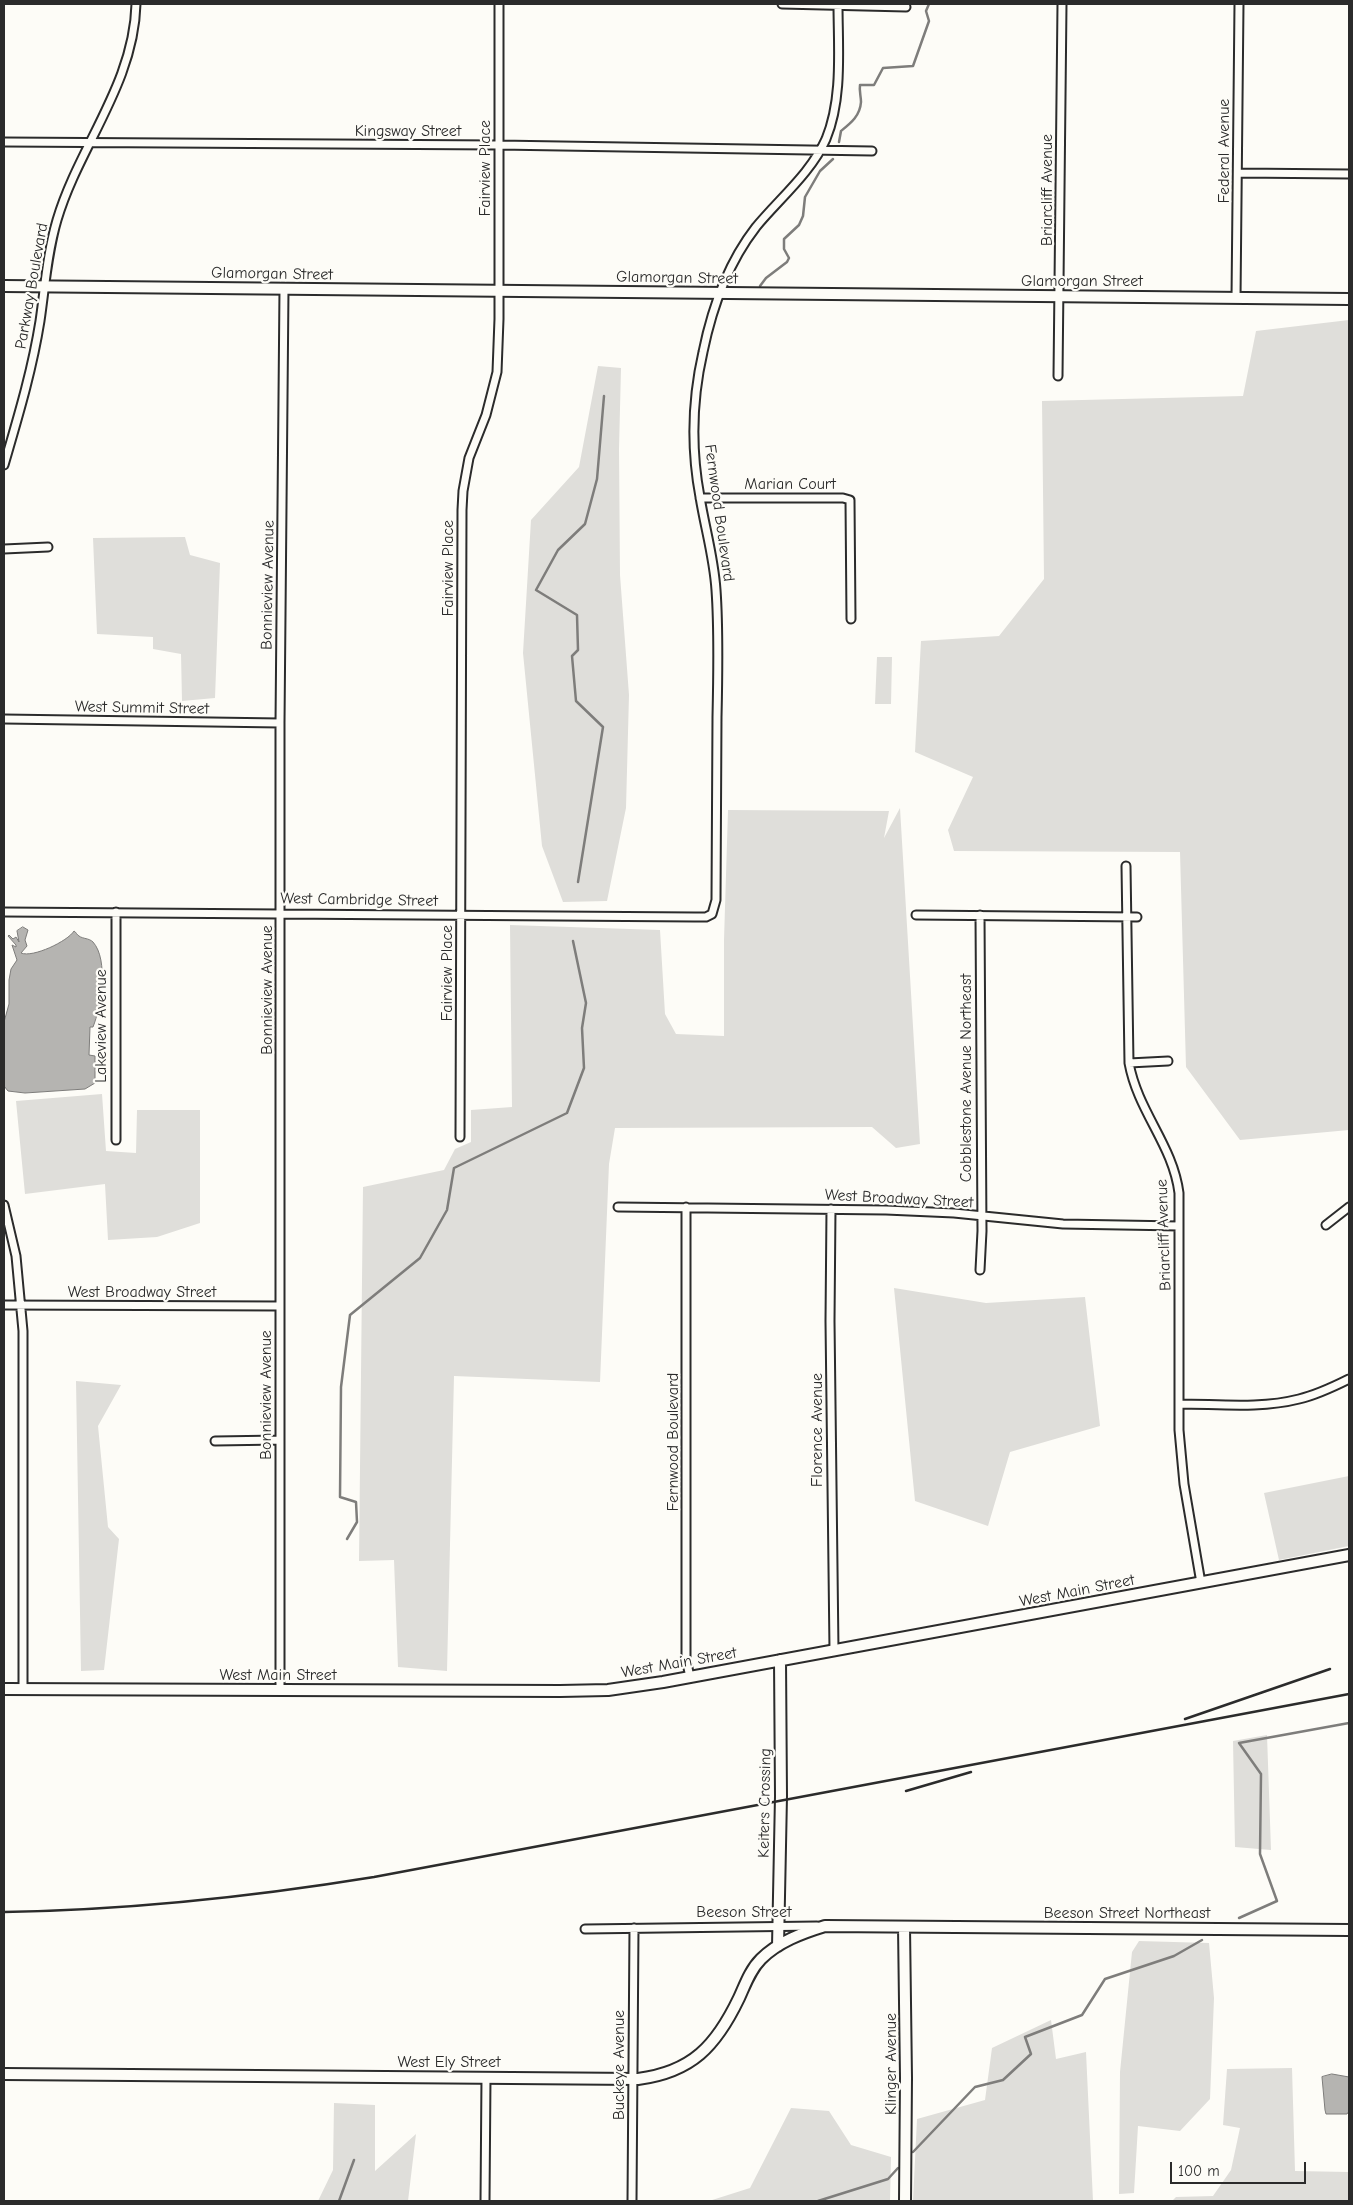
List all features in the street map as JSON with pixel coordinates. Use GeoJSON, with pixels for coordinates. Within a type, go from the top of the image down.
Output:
{"type":"FeatureCollection","features":[{"type":"Feature","properties":{"kind":"street","name":"Parkway Boulevard"},"geometry":{"type":"LineString","coordinates":[[4,465],[30,376],[40,321],[43,286],[57,220],[68,189],[107,112],[124,66],[136,4]]}},
{"type":"Feature","properties":{"kind":"street","name":"Fairview Place"},"geometry":{"type":"LineString","coordinates":[[460,1137],[462,510],[463,491],[469,458],[486,415],[498,372],[499,4]]}},
{"type":"Feature","properties":{"kind":"street"},"geometry":{"type":"LineString","coordinates":[[782,4],[838,4],[906,8]]}},
{"type":"Feature","properties":{"kind":"street","name":"Fernwood Boulevard"},"geometry":{"type":"LineString","coordinates":[[712,914],[716,900],[718,618],[714,564],[700,498],[695,459],[696,394],[703,350],[727,274],[756,227],[801,176],[820,150],[830,127],[835,102],[838,4]]}},
{"type":"Feature","properties":{"kind":"street","name":"Briarcliff Avenue"},"geometry":{"type":"LineString","coordinates":[[1058,376],[1062,4]]}},
{"type":"Feature","properties":{"kind":"street","name":"Federal Avenue"},"geometry":{"type":"LineString","coordinates":[[1236,298],[1239,4]]}},
{"type":"Feature","properties":{"kind":"street","name":"Kingsway Street"},"geometry":{"type":"LineString","coordinates":[[4,142],[499,145],[872,150]]}},
{"type":"Feature","properties":{"kind":"street"},"geometry":{"type":"LineString","coordinates":[[1238,173],[1349,174]]}},
{"type":"Feature","properties":{"kind":"street","name":"Glamorgan Street"},"geometry":{"type":"LineString","coordinates":[[4,286],[1349,299]]}},
{"type":"Feature","properties":{"kind":"street","name":"Bonnieview Avenue"},"geometry":{"type":"LineString","coordinates":[[280,1691],[280,722],[284,289]]}},
{"type":"Feature","properties":{"kind":"street","name":"Marian Court"},"geometry":{"type":"LineString","coordinates":[[700,498],[843,498],[850,500],[851,619]]}},
{"type":"Feature","properties":{"kind":"street"},"geometry":{"type":"LineString","coordinates":[[4,549],[48,547]]}},
{"type":"Feature","properties":{"kind":"street","name":"West Summit Street"},"geometry":{"type":"LineString","coordinates":[[4,719],[280,722]]}},
{"type":"Feature","properties":{"kind":"street","name":"Briarcliff Avenue"},"geometry":{"type":"LineString","coordinates":[[1126,866],[1129,1064],[1132,1081],[1139,1100],[1174,1167],[1179,1193],[1179,1404],[1184,1484],[1201,1583]]}},
{"type":"Feature","properties":{"kind":"street","name":"West Cambridge Street"},"geometry":{"type":"LineString","coordinates":[[4,912],[706,918],[712,914]]}},
{"type":"Feature","properties":{"kind":"street","name":"Lakeview Avenue"},"geometry":{"type":"LineString","coordinates":[[116,912],[116,1140]]}},
{"type":"Feature","properties":{"kind":"street"},"geometry":{"type":"LineString","coordinates":[[916,915],[1137,917]]}},
{"type":"Feature","properties":{"kind":"street","name":"Cobblestone Avenue Northeast"},"geometry":{"type":"LineString","coordinates":[[980,915],[980,1216],[982,1231],[980,1270]]}},
{"type":"Feature","properties":{"kind":"street"},"geometry":{"type":"LineString","coordinates":[[1129,1064],[1168,1062]]}},
{"type":"Feature","properties":{"kind":"street"},"geometry":{"type":"LineString","coordinates":[[4,1206],[16,1256],[22,1306],[24,1371],[23,1689]]}},
{"type":"Feature","properties":{"kind":"street","name":"West Broadway Street"},"geometry":{"type":"LineString","coordinates":[[618,1207],[927,1212],[1063,1224],[1179,1226]]}},
{"type":"Feature","properties":{"kind":"street","name":"Fernwood Boulevard"},"geometry":{"type":"LineString","coordinates":[[686,1207],[686,1659],[690,1677]]}},
{"type":"Feature","properties":{"kind":"street"},"geometry":{"type":"LineString","coordinates":[[1326,1224],[1349,1207]]}},
{"type":"Feature","properties":{"kind":"street","name":"Florence Avenue"},"geometry":{"type":"LineString","coordinates":[[831,1209],[830,1351],[834,1650]]}},
{"type":"Feature","properties":{"kind":"street","name":"West Broadway Street"},"geometry":{"type":"LineString","coordinates":[[4,1305],[280,1306]]}},
{"type":"Feature","properties":{"kind":"street"},"geometry":{"type":"LineString","coordinates":[[1179,1404],[1250,1405],[1284,1402],[1310,1396],[1349,1379]]}},
{"type":"Feature","properties":{"kind":"street"},"geometry":{"type":"LineString","coordinates":[[215,1441],[280,1440]]}},
{"type":"Feature","properties":{"kind":"street","name":"West Main Street"},"geometry":{"type":"LineString","coordinates":[[4,1689],[576,1691],[631,1687],[1349,1555]]}},
{"type":"Feature","properties":{"kind":"street","name":"Keiters Crossing"},"geometry":{"type":"LineString","coordinates":[[778,1946],[781,1796],[780,1660]]}},
{"type":"Feature","properties":{"kind":"street","name":"West Ely Street"},"geometry":{"type":"LineString","coordinates":[[4,2074],[632,2079],[652,2077],[680,2069],[707,2049],[725,2026],[754,1969],[762,1959],[778,1946],[798,1935],[825,1926]]}},
{"type":"Feature","properties":{"kind":"street","name":"Beeson Street"},"geometry":{"type":"LineString","coordinates":[[585,1929],[904,1927]]}},
{"type":"Feature","properties":{"kind":"street","name":"Beeson Street Northeast"},"geometry":{"type":"LineString","coordinates":[[904,1927],[1349,1930]]}},
{"type":"Feature","properties":{"kind":"street","name":"Klinger Avenue"},"geometry":{"type":"LineString","coordinates":[[904,1927],[905,2201]]}},
{"type":"Feature","properties":{"kind":"street","name":"Buckeye Avenue"},"geometry":{"type":"LineString","coordinates":[[632,2201],[634,1928]]}},
{"type":"Feature","properties":{"kind":"street"},"geometry":{"type":"LineString","coordinates":[[485,2201],[486,2077]]}},
{"type":"Feature","properties":{"kind":"shaded area"},"geometry":{"type":"Polygon","coordinates":[[[1349,320],[1349,1130],[1240,1140],[1186,1067],[1180,852],[954,851],[948,830],[973,777],[915,752],[921,641],[999,636],[1044,579],[1042,401],[1243,396],[1256,331],[1349,320]]]}},
{"type":"Feature","properties":{"kind":"shaded area"},"geometry":{"type":"Polygon","coordinates":[[[598,366],[621,368],[619,449],[620,575],[629,695],[626,808],[607,901],[563,902],[542,846],[523,653],[531,520],[579,467],[598,366]]]}},
{"type":"Feature","properties":{"kind":"shaded area"},"geometry":{"type":"Polygon","coordinates":[[[185,537],[190,555],[220,563],[215,698],[182,701],[181,654],[153,649],[153,637],[97,634],[93,538],[185,537]]]}},
{"type":"Feature","properties":{"kind":"shaded area"},"geometry":{"type":"Polygon","coordinates":[[[877,657],[892,657],[891,704],[875,704],[877,657]]]}},
{"type":"Feature","properties":{"kind":"shaded area"},"geometry":{"type":"Polygon","coordinates":[[[900,808],[920,1144],[896,1148],[872,1127],[615,1128],[609,1164],[600,1382],[454,1376],[447,1671],[398,1667],[394,1560],[359,1561],[363,1187],[444,1170],[455,1149],[471,1142],[471,1110],[512,1107],[510,925],[660,930],[665,1014],[676,1034],[724,1036],[724,940],[728,810],[889,811],[884,838],[900,808]]]}},
{"type":"Feature","properties":{"kind":"shaded area"},"geometry":{"type":"Polygon","coordinates":[[[23,927],[28,930],[25,940],[27,946],[21,953],[34,953],[50,948],[74,931],[78,936],[93,942],[98,950],[102,972],[101,996],[93,1027],[90,1027],[89,1055],[95,1056],[95,1083],[85,1089],[25,1093],[8,1091],[4,1086],[4,1022],[9,1004],[11,969],[17,960],[12,945],[16,947],[16,945],[8,936],[13,939],[16,937],[19,942],[17,931],[23,927]]]}},
{"type":"Feature","properties":{"kind":"shaded area"},"geometry":{"type":"Polygon","coordinates":[[[102,1094],[106,1151],[136,1153],[137,1110],[200,1110],[200,1223],[157,1237],[108,1240],[105,1184],[25,1194],[16,1101],[102,1094]]]}},
{"type":"Feature","properties":{"kind":"shaded area"},"geometry":{"type":"Polygon","coordinates":[[[894,1288],[986,1303],[1085,1297],[1100,1426],[1010,1452],[988,1526],[915,1501],[894,1288]]]}},
{"type":"Feature","properties":{"kind":"shaded area"},"geometry":{"type":"Polygon","coordinates":[[[76,1381],[121,1385],[98,1426],[108,1527],[119,1539],[104,1670],[81,1671],[76,1381]]]}},
{"type":"Feature","properties":{"kind":"shaded area"},"geometry":{"type":"Polygon","coordinates":[[[1349,1476],[1349,1546],[1279,1560],[1264,1493],[1349,1476]]]}},
{"type":"Feature","properties":{"kind":"shaded area"},"geometry":{"type":"Polygon","coordinates":[[[1267,1735],[1271,1850],[1235,1847],[1233,1741],[1267,1735]]]}},
{"type":"Feature","properties":{"kind":"shaded area"},"geometry":{"type":"Polygon","coordinates":[[[1139,1941],[1209,1943],[1214,1998],[1210,2099],[1180,2131],[1138,2126],[1134,2193],[1119,2194],[1120,2072],[1132,1952],[1139,1941]]]}},
{"type":"Feature","properties":{"kind":"shaded area"},"geometry":{"type":"Polygon","coordinates":[[[1051,2020],[1056,2059],[1086,2052],[1093,2201],[913,2201],[917,2119],[985,2100],[992,2048],[1051,2020]]]}},
{"type":"Feature","properties":{"kind":"shaded area"},"geometry":{"type":"Polygon","coordinates":[[[1292,2068],[1295,2171],[1349,2172],[1349,2201],[1172,2201],[1176,2197],[1213,2196],[1231,2170],[1240,2128],[1223,2125],[1227,2069],[1292,2068]]]}},
{"type":"Feature","properties":{"kind":"shaded area"},"geometry":{"type":"Polygon","coordinates":[[[1332,2074],[1349,2077],[1349,2111],[1347,2114],[1326,2114],[1322,2077],[1332,2074]]]}},
{"type":"Feature","properties":{"kind":"shaded area"},"geometry":{"type":"Polygon","coordinates":[[[334,2103],[375,2105],[375,2171],[416,2134],[408,2201],[318,2201],[333,2170],[334,2103]]]}},
{"type":"Feature","properties":{"kind":"shaded area"},"geometry":{"type":"Polygon","coordinates":[[[791,2108],[829,2111],[851,2145],[891,2157],[890,2201],[709,2201],[750,2188],[791,2108]]]}},
{"type":"Feature","properties":{"kind":"waterway"},"geometry":{"type":"LineString","coordinates":[[839,142],[841,131],[859,111],[861,102],[860,85],[874,85],[883,68],[913,66],[929,21],[926,11],[929,4]]}},
{"type":"Feature","properties":{"kind":"waterway"},"geometry":{"type":"LineString","coordinates":[[760,286],[766,278],[787,262],[789,258],[784,249],[784,239],[799,225],[803,216],[805,197],[820,171],[833,159]]}},
{"type":"Feature","properties":{"kind":"waterway"},"geometry":{"type":"LineString","coordinates":[[578,882],[603,727],[576,701],[572,656],[578,650],[577,615],[536,590],[558,550],[585,524],[597,479],[604,396]]}},
{"type":"Feature","properties":{"kind":"waterway"},"geometry":{"type":"LineString","coordinates":[[347,1539],[357,1522],[356,1502],[340,1497],[341,1387],[350,1315],[420,1258],[447,1210],[454,1168],[567,1113],[584,1068],[582,1028],[586,1003],[573,941]]}},
{"type":"Feature","properties":{"kind":"waterway"},"geometry":{"type":"LineString","coordinates":[[1239,1918],[1277,1901],[1260,1854],[1261,1774],[1239,1743],[1349,1723]]}},
{"type":"Feature","properties":{"kind":"waterway"},"geometry":{"type":"LineString","coordinates":[[913,2152],[975,2087],[1003,2080],[1031,2054],[1025,2037],[1082,2015],[1105,1979],[1174,1956],[1202,1940]]}},
{"type":"Feature","properties":{"kind":"waterway"},"geometry":{"type":"LineString","coordinates":[[339,2201],[354,2160]]}},
{"type":"Feature","properties":{"kind":"waterway"},"geometry":{"type":"LineString","coordinates":[[818,2201],[888,2179],[898,2168]]}},
{"type":"Feature","properties":{"kind":"railway"},"geometry":{"type":"LineString","coordinates":[[1185,1719],[1330,1669]]}},
{"type":"Feature","properties":{"kind":"railway"},"geometry":{"type":"LineString","coordinates":[[4,1912],[50,1911],[189,1901],[282,1891],[374,1877],[1349,1694]]}},
{"type":"Feature","properties":{"kind":"railway"},"geometry":{"type":"LineString","coordinates":[[906,1791],[971,1772]]}}]}
